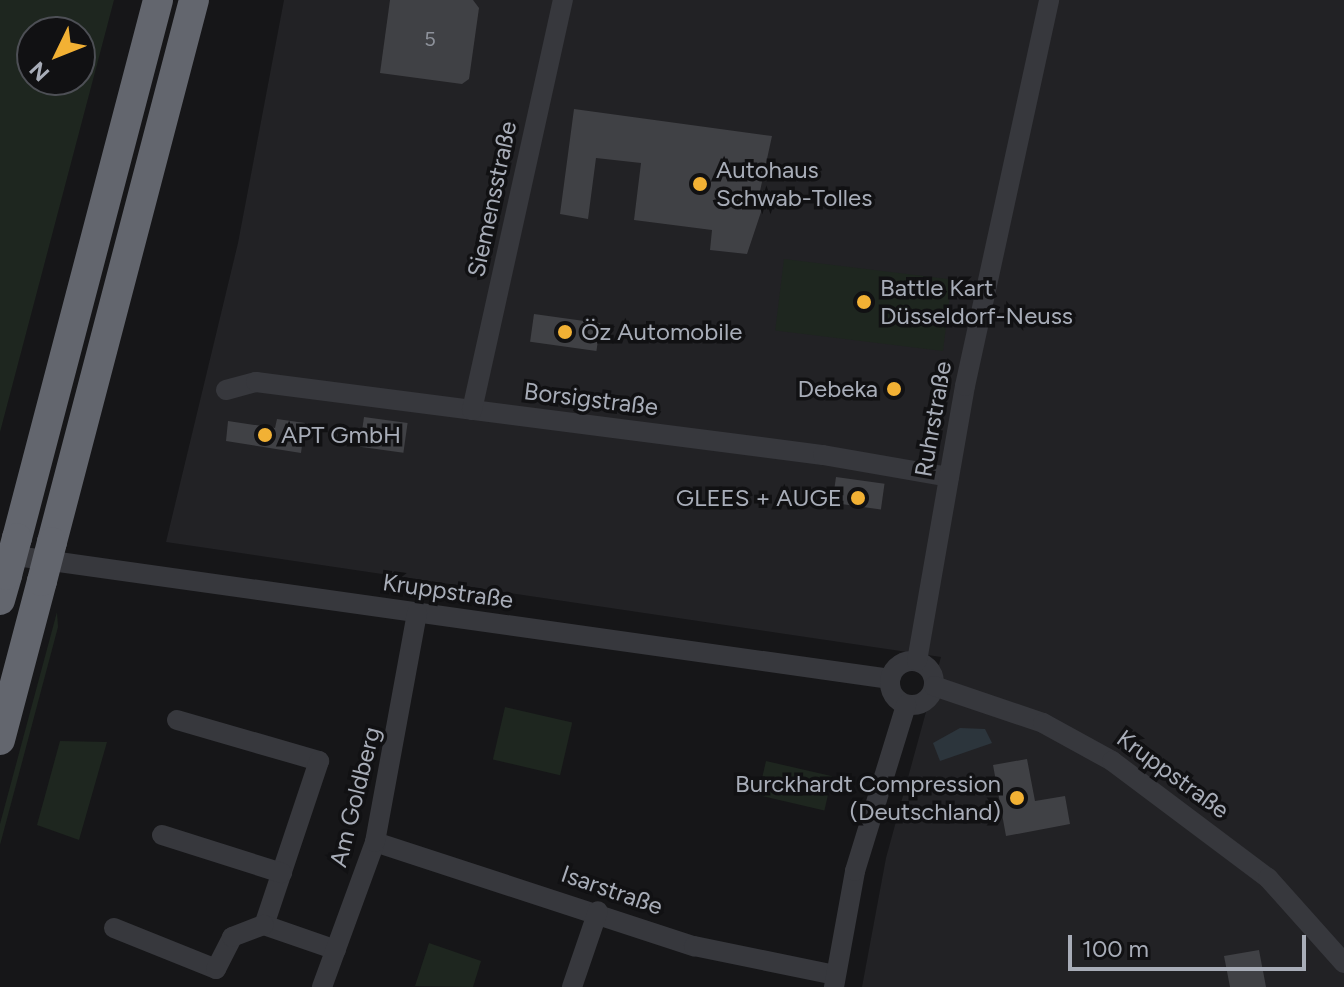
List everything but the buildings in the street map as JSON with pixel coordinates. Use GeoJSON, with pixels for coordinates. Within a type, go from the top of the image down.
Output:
{"type":"FeatureCollection","features":[{"type":"Feature","properties":{"kind":"highway"},"geometry":{"type":"LineString","coordinates":[[6,567],[158,0]]}},
{"type":"Feature","properties":{"kind":"highway"},"geometry":{"type":"LineString","coordinates":[[0,740],[194,0]]}},
{"type":"Feature","properties":{"kind":"street","name":"Siemensstraße"},"geometry":{"type":"LineString","coordinates":[[472,410],[563,0]]}},
{"type":"Feature","properties":{"kind":"street","name":"Ruhrstraße"},"geometry":{"type":"LineString","coordinates":[[917,661],[949,477],[1049,0]]}},
{"type":"Feature","properties":{"kind":"street","name":"Borsigstraße"},"geometry":{"type":"LineString","coordinates":[[226,390],[256,382],[949,477]]}},
{"type":"Feature","properties":{"kind":"street","name":"Kruppstraße"},"geometry":{"type":"LineString","coordinates":[[6,567],[417,613],[890,679]]}},
{"type":"Feature","properties":{"kind":"street","name":"Am Goldberg"},"geometry":{"type":"LineString","coordinates":[[322,987],[375,842],[417,613]]}},
{"type":"Feature","properties":{"kind":"street"},"geometry":{"type":"LineString","coordinates":[[917,661],[929,668],[934,686],[921,704],[906,705],[893,696],[890,679],[902,662],[917,661]]}},
{"type":"Feature","properties":{"kind":"street","name":"Kruppstraße"},"geometry":{"type":"LineString","coordinates":[[934,686],[1017,712],[1112,761],[1268,878],[1344,963]]}},
{"type":"Feature","properties":{"kind":"street"},"geometry":{"type":"LineString","coordinates":[[834,981],[870,812],[906,705]]}},
{"type":"Feature","properties":{"kind":"street"},"geometry":{"type":"LineString","coordinates":[[177,720],[319,761],[264,925]]}},
{"type":"Feature","properties":{"kind":"street"},"geometry":{"type":"LineString","coordinates":[[162,835],[282,873]]}},
{"type":"Feature","properties":{"kind":"street","name":"Isarstraße"},"geometry":{"type":"LineString","coordinates":[[375,842],[598,911],[707,949],[834,981]]}},
{"type":"Feature","properties":{"kind":"street"},"geometry":{"type":"LineString","coordinates":[[572,987],[598,911]]}},
{"type":"Feature","properties":{"kind":"street"},"geometry":{"type":"LineString","coordinates":[[114,928],[214,978],[232,937],[264,925],[336,950]]}},
{"type":"Feature","properties":{"kind":"shaded area"},"geometry":{"type":"Polygon","coordinates":[[[0,0],[114,0],[96,68],[96,16],[16,16],[16,96],[89,96],[0,432],[0,0]]]}},
{"type":"Feature","properties":{"kind":"shaded area"},"geometry":{"type":"Polygon","coordinates":[[[284,0],[1344,0],[1344,987],[862,987],[886,858],[941,657],[166,542],[238,243],[284,0]]]}},
{"type":"Feature","properties":{"kind":"shaded area","name":"Battle Kart Düsseldorf-Neuss"},"geometry":{"type":"Polygon","coordinates":[[[784,259],[952,280],[943,351],[775,330],[784,259]]]}},
{"type":"Feature","properties":{"kind":"shaded area"},"geometry":{"type":"Polygon","coordinates":[[[57,612],[58,627],[0,845],[0,824],[57,612]]]}},
{"type":"Feature","properties":{"kind":"shaded area"},"geometry":{"type":"Polygon","coordinates":[[[505,707],[572,723],[560,775],[493,760],[505,707]]]}},
{"type":"Feature","properties":{"kind":"shaded area"},"geometry":{"type":"Polygon","coordinates":[[[960,728],[985,729],[992,743],[940,761],[933,743],[960,728]]]}},
{"type":"Feature","properties":{"kind":"shaded area"},"geometry":{"type":"Polygon","coordinates":[[[60,741],[107,742],[79,840],[37,825],[60,741]]]}},
{"type":"Feature","properties":{"kind":"shaded area"},"geometry":{"type":"Polygon","coordinates":[[[766,761],[832,776],[824,810],[758,795],[766,761]]]}},
{"type":"Feature","properties":{"kind":"shaded area"},"geometry":{"type":"Polygon","coordinates":[[[429,943],[481,961],[473,987],[415,986],[429,943]]]}},
{"type":"Feature","properties":{"kind":"place","name":"Autohaus Schwab-Tolles"},"geometry":{"type":"Point","coordinates":[700,184]}},
{"type":"Feature","properties":{"kind":"place","name":"Battle Kart Düsseldorf-Neuss"},"geometry":{"type":"Point","coordinates":[864,302]}},
{"type":"Feature","properties":{"kind":"place","name":"Öz Automobile"},"geometry":{"type":"Point","coordinates":[565,332]}},
{"type":"Feature","properties":{"kind":"place","name":"Debeka"},"geometry":{"type":"Point","coordinates":[894,389]}},
{"type":"Feature","properties":{"kind":"place","name":"APT GmbH"},"geometry":{"type":"Point","coordinates":[265,435]}},
{"type":"Feature","properties":{"kind":"place","name":"GLEES + AUGE"},"geometry":{"type":"Point","coordinates":[858,498]}},
{"type":"Feature","properties":{"kind":"place","name":"Burckhardt Compression (Deutschland)"},"geometry":{"type":"Point","coordinates":[1017,798]}}]}
